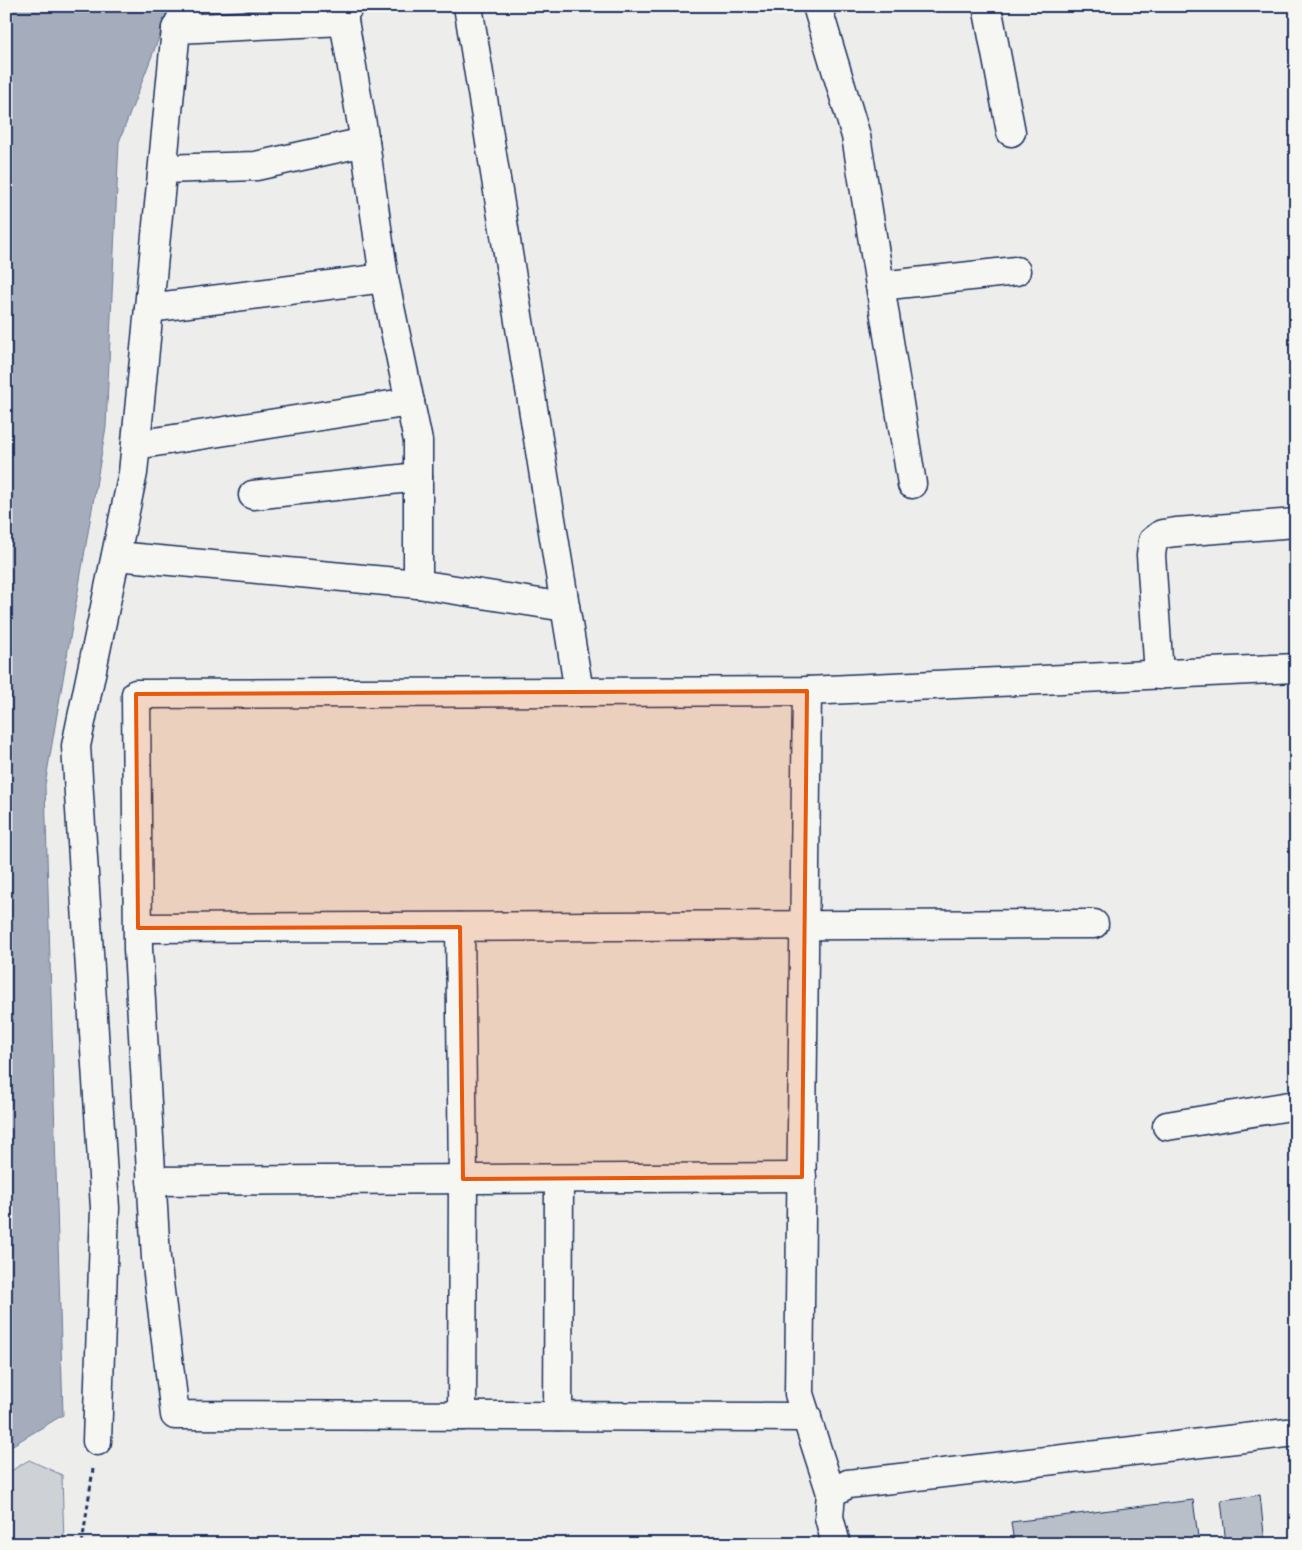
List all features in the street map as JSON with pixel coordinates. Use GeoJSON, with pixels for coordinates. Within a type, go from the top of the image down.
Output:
{"type":"FeatureCollection","features":[{"type":"Feature","properties":{"kind":"street"},"geometry":{"type":"LineString","coordinates":[[468,6],[579,692]]}},
{"type":"Feature","properties":{"kind":"street"},"geometry":{"type":"LineString","coordinates":[[817,6],[856,136],[912,484]]}},
{"type":"Feature","properties":{"kind":"street"},"geometry":{"type":"LineString","coordinates":[[987,6],[1011,132]]}},
{"type":"Feature","properties":{"kind":"street"},"geometry":{"type":"LineString","coordinates":[[97,1441],[105,1208],[76,746],[133,473],[163,169],[181,18],[346,14],[384,278],[418,441],[418,584]]}},
{"type":"Feature","properties":{"kind":"street"},"geometry":{"type":"LineString","coordinates":[[163,169],[256,166],[365,142]]}},
{"type":"Feature","properties":{"kind":"street"},"geometry":{"type":"LineString","coordinates":[[880,286],[1016,271]]}},
{"type":"Feature","properties":{"kind":"street"},"geometry":{"type":"LineString","coordinates":[[149,308],[384,278]]}},
{"type":"Feature","properties":{"kind":"street"},"geometry":{"type":"LineString","coordinates":[[136,446],[410,402]]}},
{"type":"Feature","properties":{"kind":"street"},"geometry":{"type":"LineString","coordinates":[[253,495],[418,478]]}},
{"type":"Feature","properties":{"kind":"street"},"geometry":{"type":"LineString","coordinates":[[1159,675],[1151,555],[1153,541],[1162,534],[1176,532],[1296,523]]}},
{"type":"Feature","properties":{"kind":"street"},"geometry":{"type":"LineString","coordinates":[[116,556],[418,584],[565,607]]}},
{"type":"Feature","properties":{"kind":"street"},"geometry":{"type":"LineString","coordinates":[[807,1417],[174,1415],[156,1258],[151,1181],[138,928],[136,694],[807,691],[1296,668]]}},
{"type":"Feature","properties":{"kind":"street"},"geometry":{"type":"LineString","coordinates":[[807,691],[799,1394],[830,1494],[829,1517],[836,1544]]}},
{"type":"Feature","properties":{"kind":"street"},"geometry":{"type":"LineString","coordinates":[[138,928],[1094,924]]}},
{"type":"Feature","properties":{"kind":"street"},"geometry":{"type":"LineString","coordinates":[[460,927],[463,1179],[462,1416]]}},
{"type":"Feature","properties":{"kind":"street"},"geometry":{"type":"LineString","coordinates":[[1167,1126],[1296,1105]]}},
{"type":"Feature","properties":{"kind":"street"},"geometry":{"type":"LineString","coordinates":[[151,1181],[802,1177]]}},
{"type":"Feature","properties":{"kind":"street"},"geometry":{"type":"LineString","coordinates":[[558,1416],[559,1179]]}},
{"type":"Feature","properties":{"kind":"street"},"geometry":{"type":"LineString","coordinates":[[830,1494],[848,1484],[1296,1432]]}},
{"type":"Feature","properties":{"kind":"path"},"geometry":{"type":"LineString","coordinates":[[82,1544],[97,1441]]}},
{"type":"Feature","properties":{"kind":"highlighted area"},"geometry":{"type":"Polygon","coordinates":[[[807,691],[802,1177],[463,1179],[460,927],[138,928],[136,694],[807,691]]]}},
{"type":"Feature","properties":{"kind":"shaded area"},"geometry":{"type":"Polygon","coordinates":[[[29,1460],[62,1475],[64,1544],[6,1544],[6,1474],[29,1460]]]}},
{"type":"Feature","properties":{"kind":"water"},"geometry":{"type":"Polygon","coordinates":[[[6,6],[171,6],[119,142],[106,427],[45,785],[63,1415],[6,1449],[6,6]]]}},
{"type":"Feature","properties":{"kind":"building"},"geometry":{"type":"Polygon","coordinates":[[[1260,1495],[1265,1544],[1226,1544],[1221,1500],[1260,1495]]]}},
{"type":"Feature","properties":{"kind":"building"},"geometry":{"type":"Polygon","coordinates":[[[1193,1500],[1199,1544],[1014,1544],[1011,1522],[1193,1500]]]}}]}
